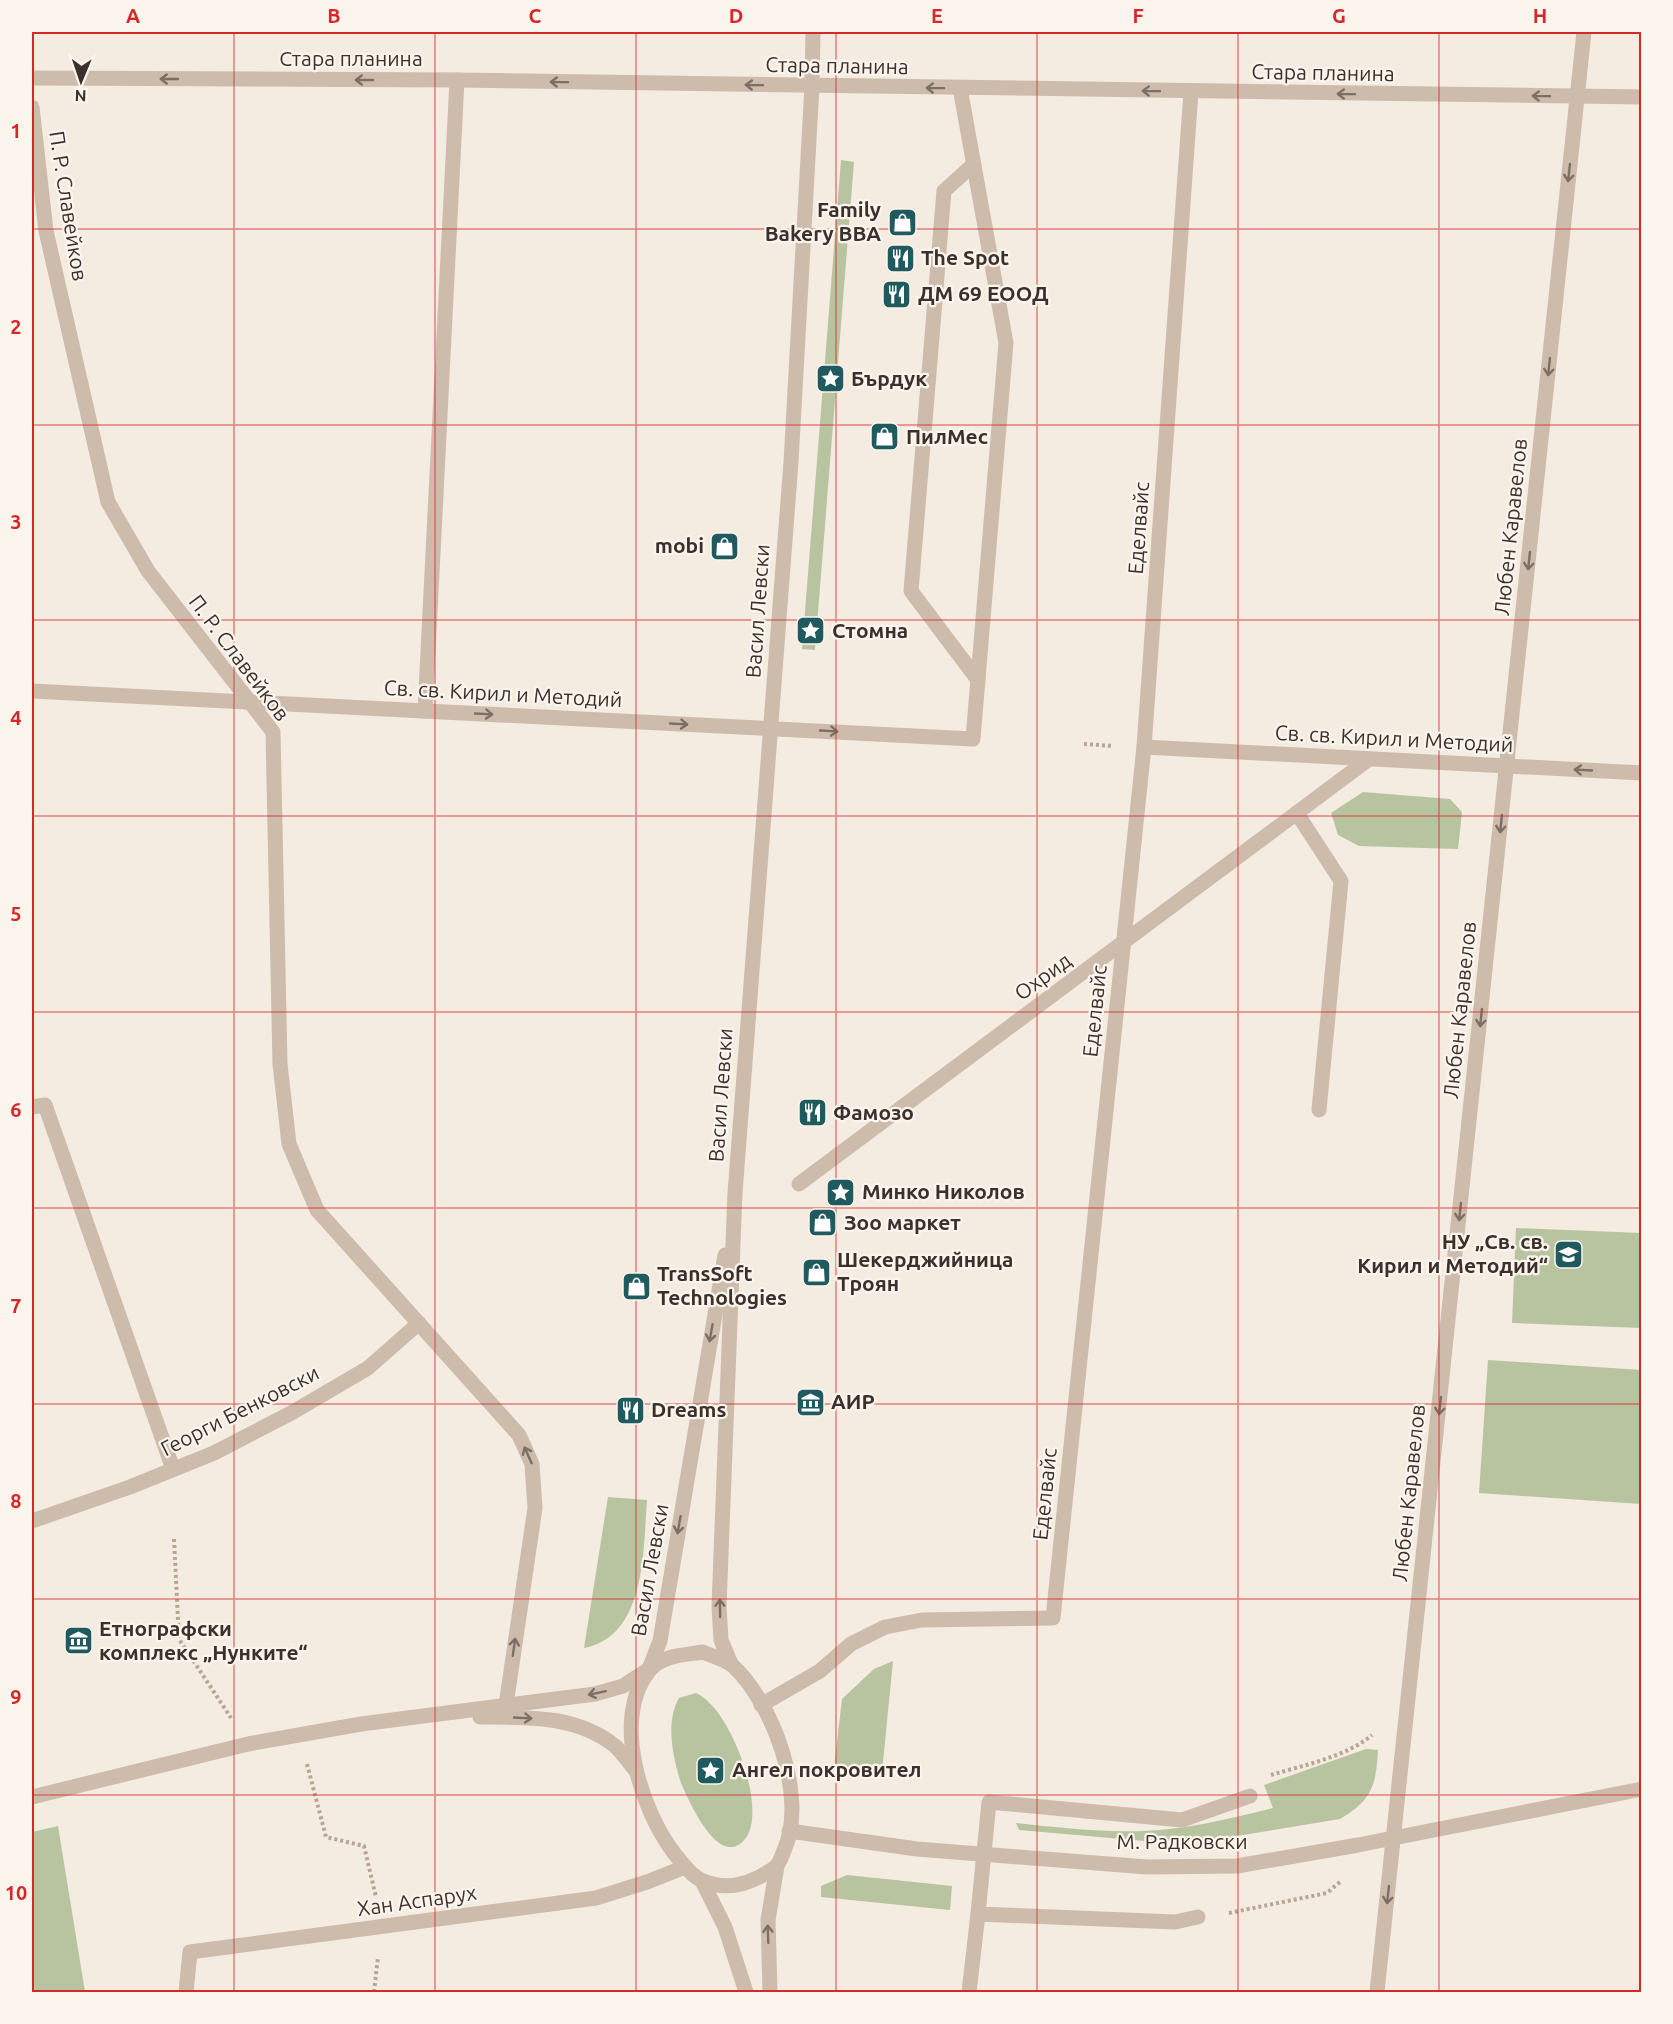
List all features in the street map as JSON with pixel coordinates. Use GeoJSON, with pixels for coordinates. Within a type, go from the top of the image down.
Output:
{"type":"FeatureCollection","features":[{"type":"Feature","properties":{"kind":"street","name":"Васил Левски"},"geometry":{"type":"LineString","coordinates":[[731,1665],[721,1641],[719,1606],[735,1192],[791,462],[813,32]]}},
{"type":"Feature","properties":{"kind":"street","name":"Любен Каравелов"},"geometry":{"type":"LineString","coordinates":[[1377,1992],[1584,32]]}},
{"type":"Feature","properties":{"kind":"street","name":"Стара планина"},"geometry":{"type":"LineString","coordinates":[[32,78],[457,81],[1641,97]]}},
{"type":"Feature","properties":{"kind":"street"},"geometry":{"type":"LineString","coordinates":[[425,711],[457,81]]}},
{"type":"Feature","properties":{"kind":"street"},"geometry":{"type":"LineString","coordinates":[[960,88],[1006,343],[978,680]]}},
{"type":"Feature","properties":{"kind":"street","name":"Еделвайс"},"geometry":{"type":"LineString","coordinates":[[761,1706],[820,1671],[851,1644],[885,1627],[922,1620],[1053,1618],[1144,747],[1191,92]]}},
{"type":"Feature","properties":{"kind":"street","name":"П. Р. Славейков"},"geometry":{"type":"LineString","coordinates":[[32,107],[46,231],[108,502],[148,571],[273,732],[280,1064],[289,1144],[317,1210],[519,1435],[532,1464],[535,1508],[506,1705]]}},
{"type":"Feature","properties":{"kind":"street"},"geometry":{"type":"LineString","coordinates":[[974,164],[944,191],[911,591],[978,680]]}},
{"type":"Feature","properties":{"kind":"street","name":"Св. св. Кирил и Методий"},"geometry":{"type":"LineString","coordinates":[[32,691],[973,739],[978,680]]}},
{"type":"Feature","properties":{"kind":"street","name":"Св. св. Кирил и Методий"},"geometry":{"type":"LineString","coordinates":[[1144,747],[1641,773]]}},
{"type":"Feature","properties":{"kind":"street","name":"Охрид"},"geometry":{"type":"LineString","coordinates":[[799,1184],[1298,815],[1369,759]]}},
{"type":"Feature","properties":{"kind":"street"},"geometry":{"type":"LineString","coordinates":[[1298,815],[1341,881],[1319,1110]]}},
{"type":"Feature","properties":{"kind":"street"},"geometry":{"type":"LineString","coordinates":[[32,1107],[45,1105],[173,1469]]}},
{"type":"Feature","properties":{"kind":"street","name":"Васил Левски"},"geometry":{"type":"LineString","coordinates":[[650,1669],[660,1641],[735,1192]]}},
{"type":"Feature","properties":{"kind":"street","name":"Георги Бенковски"},"geometry":{"type":"LineString","coordinates":[[32,1521],[214,1453],[293,1412],[368,1368],[419,1323]]}},
{"type":"Feature","properties":{"kind":"street"},"geometry":{"type":"LineString","coordinates":[[32,1797],[248,1744],[299,1734],[595,1694],[623,1686],[674,1655],[703,1652],[731,1665],[761,1706],[780,1744],[788,1774],[791,1805],[789,1831],[777,1866],[768,1920],[770,1992]]}},
{"type":"Feature","properties":{"kind":"street"},"geometry":{"type":"LineString","coordinates":[[650,1669],[636,1694],[634,1705],[632,1727],[637,1772],[650,1814],[665,1841],[685,1867],[702,1881],[725,1927],[746,1992]]}},
{"type":"Feature","properties":{"kind":"street"},"geometry":{"type":"LineString","coordinates":[[423,1716],[528,1717],[569,1723],[596,1733],[616,1747],[637,1772]]}},
{"type":"Feature","properties":{"kind":"street","name":"М. Радковски"},"geometry":{"type":"LineString","coordinates":[[789,1831],[917,1849],[1147,1867],[1238,1866],[1641,1789]]}},
{"type":"Feature","properties":{"kind":"street"},"geometry":{"type":"LineString","coordinates":[[969,1992],[989,1802],[1182,1820],[1250,1796]]}},
{"type":"Feature","properties":{"kind":"street"},"geometry":{"type":"LineString","coordinates":[[702,1881],[725,1887],[750,1884],[777,1866]]}},
{"type":"Feature","properties":{"kind":"street","name":"Хан Аспарух"},"geometry":{"type":"LineString","coordinates":[[186,1992],[190,1952],[596,1898],[685,1867]]}},
{"type":"Feature","properties":{"kind":"street"},"geometry":{"type":"LineString","coordinates":[[978,1914],[1175,1922],[1198,1917]]}},
{"type":"Feature","properties":{"kind":"path"},"geometry":{"type":"LineString","coordinates":[[174,1539],[179,1639],[248,1744]]}},
{"type":"Feature","properties":{"kind":"path"},"geometry":{"type":"LineString","coordinates":[[299,1734],[326,1836],[364,1846],[382,1927]]}},
{"type":"Feature","properties":{"kind":"path"},"geometry":{"type":"LineString","coordinates":[[1250,1796],[1262,1778],[1362,1743]]}},
{"type":"Feature","properties":{"kind":"path"},"geometry":{"type":"LineString","coordinates":[[1256,1909],[1327,1893]]}},
{"type":"Feature","properties":{"kind":"green space"},"geometry":{"type":"Polygon","coordinates":[[[841,160],[854,162],[815,650],[802,649],[841,160]]]}},
{"type":"Feature","properties":{"kind":"green space"},"geometry":{"type":"Polygon","coordinates":[[[1363,792],[1450,799],[1462,812],[1458,849],[1359,846],[1338,835],[1331,813],[1363,792]]]}},
{"type":"Feature","properties":{"kind":"green space"},"geometry":{"type":"Polygon","coordinates":[[[1516,1228],[1641,1233],[1641,1328],[1512,1323],[1516,1228]]]}},
{"type":"Feature","properties":{"kind":"green space"},"geometry":{"type":"Polygon","coordinates":[[[1488,1360],[1641,1370],[1641,1504],[1479,1493],[1488,1360]]]}},
{"type":"Feature","properties":{"kind":"green space"},"geometry":{"type":"Polygon","coordinates":[[[608,1497],[647,1500],[642,1565],[631,1609],[620,1627],[605,1640],[584,1648],[608,1497]]]}},
{"type":"Feature","properties":{"kind":"green space"},"geometry":{"type":"Polygon","coordinates":[[[893,1661],[882,1772],[834,1768],[842,1699],[874,1669],[893,1661]]]}},
{"type":"Feature","properties":{"kind":"green space"},"geometry":{"type":"Polygon","coordinates":[[[696,1693],[709,1702],[733,1738],[749,1784],[752,1806],[751,1825],[745,1839],[735,1846],[725,1846],[715,1840],[706,1829],[690,1803],[678,1773],[673,1751],[672,1718],[679,1698],[696,1693]]]}},
{"type":"Feature","properties":{"kind":"green space"},"geometry":{"type":"Polygon","coordinates":[[[1366,1749],[1378,1750],[1374,1783],[1366,1798],[1340,1819],[1213,1840],[1145,1841],[1019,1830],[1016,1823],[1088,1830],[1142,1831],[1174,1829],[1217,1821],[1273,1808],[1264,1785],[1366,1749]]]}},
{"type":"Feature","properties":{"kind":"green space"},"geometry":{"type":"Polygon","coordinates":[[[58,1826],[85,1992],[32,1992],[32,1832],[58,1826]]]}},
{"type":"Feature","properties":{"kind":"green space"},"geometry":{"type":"Polygon","coordinates":[[[847,1875],[952,1886],[950,1910],[821,1897],[821,1886],[847,1875]]]}},
{"type":"Feature","properties":{"kind":"place","name":"Family Bakery BBA"},"geometry":{"type":"Point","coordinates":[902,222]}},
{"type":"Feature","properties":{"kind":"place","name":"The Spot"},"geometry":{"type":"Point","coordinates":[900,258]}},
{"type":"Feature","properties":{"kind":"place","name":"ДМ 69 ЕООД"},"geometry":{"type":"Point","coordinates":[897,294]}},
{"type":"Feature","properties":{"kind":"place","name":"Бърдук"},"geometry":{"type":"Point","coordinates":[830,379]}},
{"type":"Feature","properties":{"kind":"place","name":"ПилМес"},"geometry":{"type":"Point","coordinates":[885,437]}},
{"type":"Feature","properties":{"kind":"place","name":"mobi"},"geometry":{"type":"Point","coordinates":[725,546]}},
{"type":"Feature","properties":{"kind":"place","name":"Стомна"},"geometry":{"type":"Point","coordinates":[811,631]}},
{"type":"Feature","properties":{"kind":"place","name":"Фамозо"},"geometry":{"type":"Point","coordinates":[812,1113]}},
{"type":"Feature","properties":{"kind":"place","name":"Минко Николов"},"geometry":{"type":"Point","coordinates":[841,1192]}},
{"type":"Feature","properties":{"kind":"place","name":"Зоо маркет"},"geometry":{"type":"Point","coordinates":[823,1223]}},
{"type":"Feature","properties":{"kind":"place","name":"НУ „Св. св. Кирил и Методий“"},"geometry":{"type":"Point","coordinates":[1569,1254]}},
{"type":"Feature","properties":{"kind":"place","name":"Шекерджийница Троян"},"geometry":{"type":"Point","coordinates":[816,1272]}},
{"type":"Feature","properties":{"kind":"place","name":"TransSoft Technologies"},"geometry":{"type":"Point","coordinates":[636,1286]}},
{"type":"Feature","properties":{"kind":"place","name":"АИР"},"geometry":{"type":"Point","coordinates":[810,1402]}},
{"type":"Feature","properties":{"kind":"place","name":"Dreams"},"geometry":{"type":"Point","coordinates":[630,1410]}},
{"type":"Feature","properties":{"kind":"place","name":"Етнографски комплекс „Нунките“"},"geometry":{"type":"Point","coordinates":[78,1641]}},
{"type":"Feature","properties":{"kind":"place","name":"Ангел покровител"},"geometry":{"type":"Point","coordinates":[711,1770]}}]}
